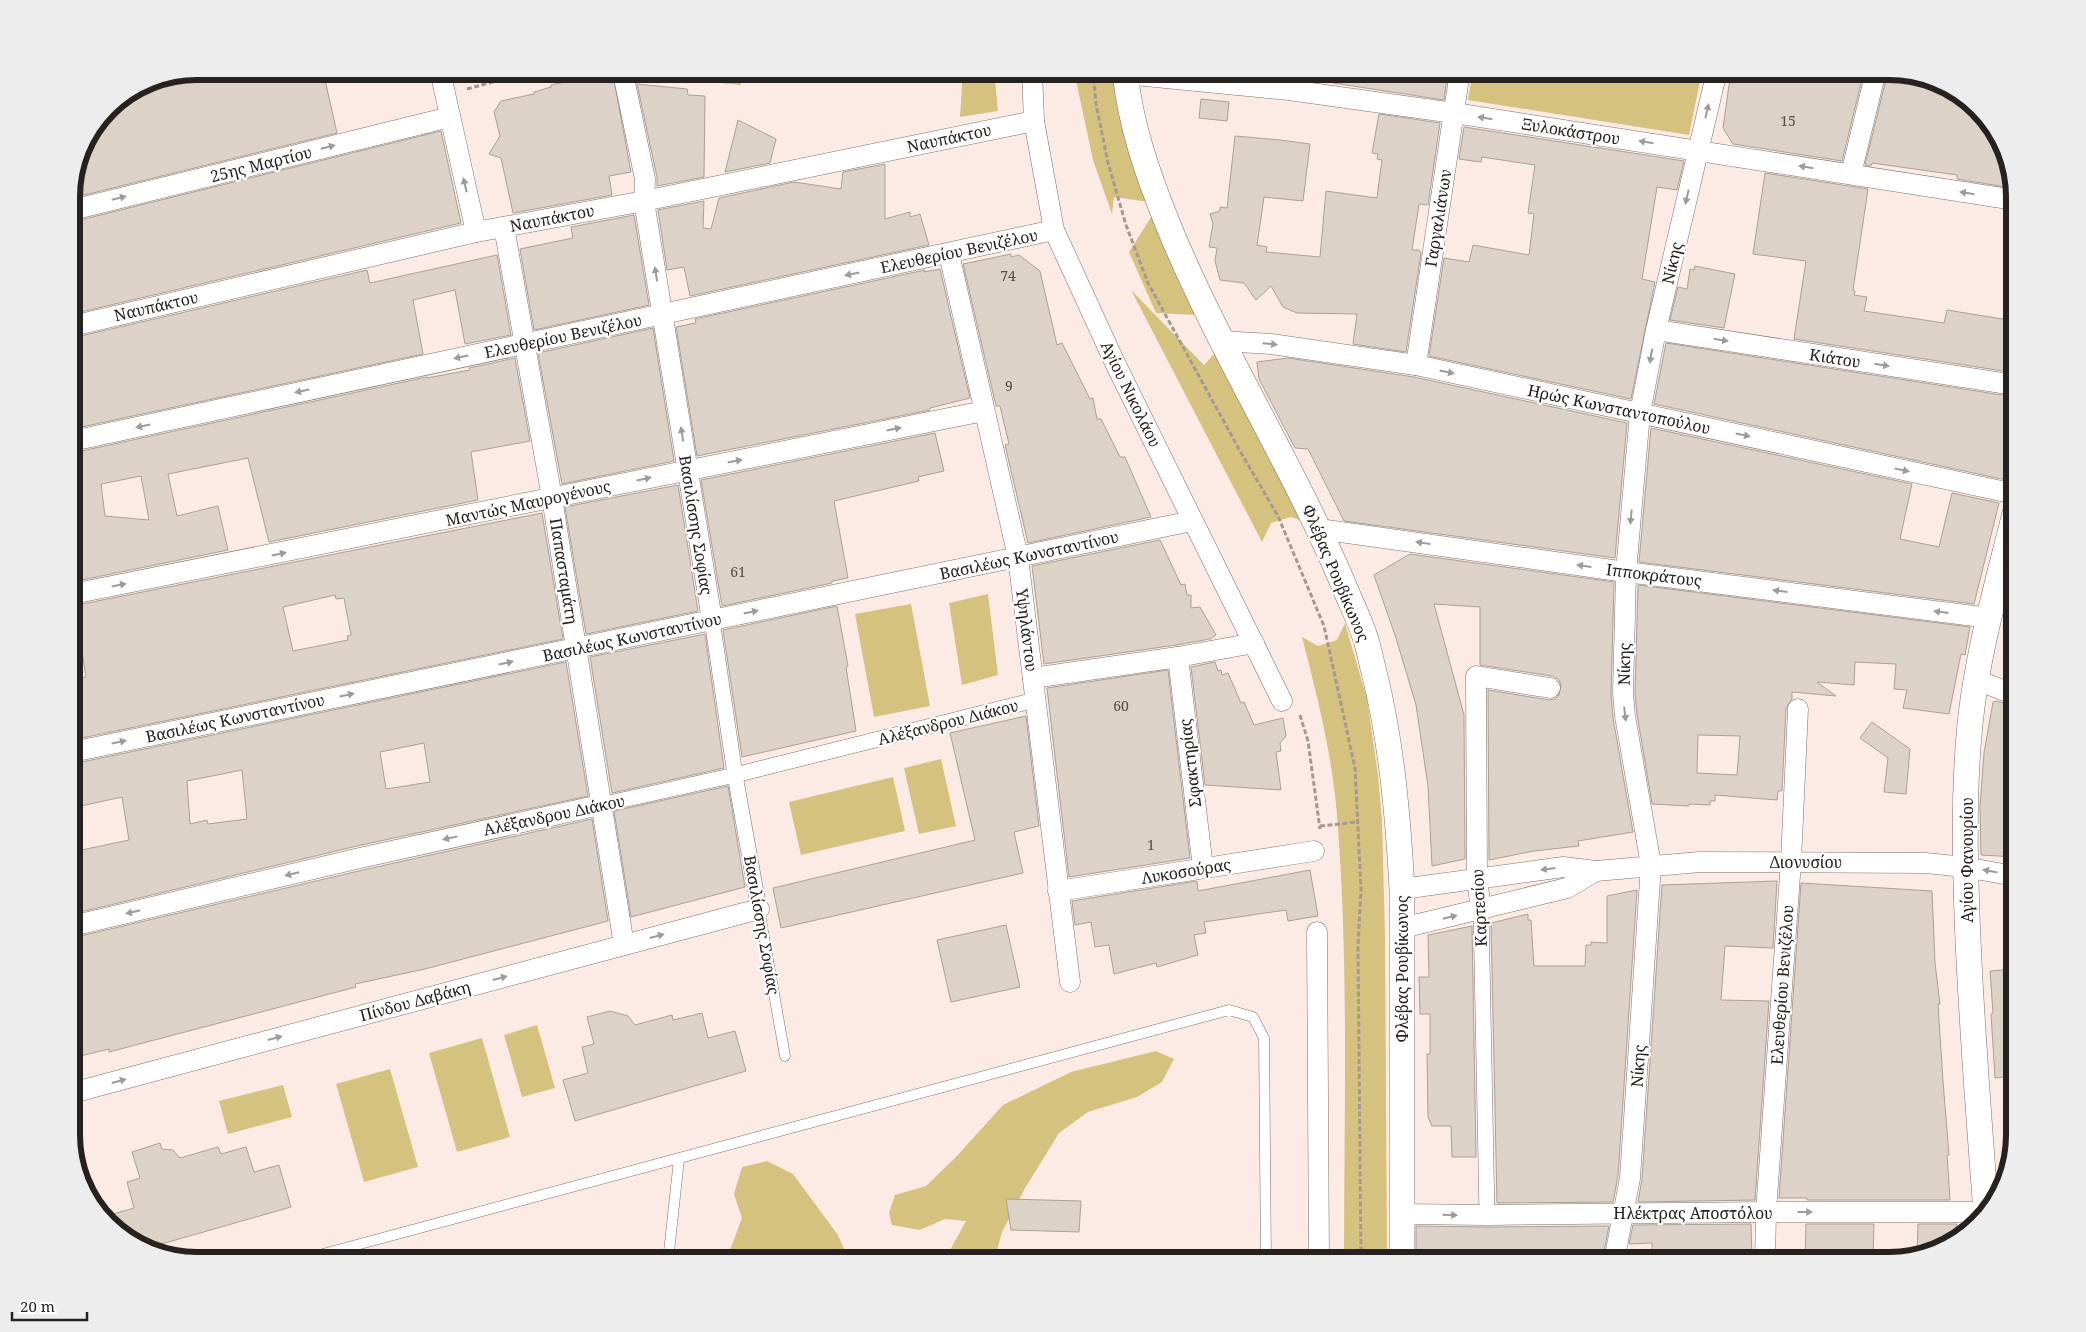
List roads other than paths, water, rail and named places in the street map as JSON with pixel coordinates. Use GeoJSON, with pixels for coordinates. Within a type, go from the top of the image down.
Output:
{"type":"FeatureCollection","features":[{"type":"Feature","properties":{"kind":"street"},"geometry":{"type":"LineString","coordinates":[[442,80],[476,232]]}},
{"type":"Feature","properties":{"kind":"street","name":"Αγίου Νικολάου"},"geometry":{"type":"LineString","coordinates":[[1032,80],[1034,121],[1054,230],[1115,363],[1282,701]]}},
{"type":"Feature","properties":{"kind":"street","name":"Φλέβας Ρουβίκωνος"},"geometry":{"type":"LineString","coordinates":[[1126,80],[1134,119],[1151,182],[1191,280],[1320,529],[1364,635],[1382,705],[1390,750],[1402,889],[1402,1252]]}},
{"type":"Feature","properties":{"kind":"street","name":"Ξυλοκάστρου"},"geometry":{"type":"LineString","coordinates":[[1193,80],[1289,90],[1454,113],[2006,199]]}},
{"type":"Feature","properties":{"kind":"street","name":"Γαργαλιάνων"},"geometry":{"type":"LineString","coordinates":[[1416,365],[1459,80]]}},
{"type":"Feature","properties":{"kind":"street","name":"Νίκης"},"geometry":{"type":"LineString","coordinates":[[1616,1252],[1630,1178],[1651,865],[1624,700],[1626,572],[1640,413],[1656,330],[1715,80]]}},
{"type":"Feature","properties":{"kind":"street"},"geometry":{"type":"LineString","coordinates":[[1851,174],[1874,80]]}},
{"type":"Feature","properties":{"kind":"street","name":"Βασιλίσσης Σοφίας"},"geometry":{"type":"LineString","coordinates":[[625,83],[645,179],[644,201],[712,620],[735,775],[759,909]]}},
{"type":"Feature","properties":{"kind":"street","name":"25ης Μαρτίου"},"geometry":{"type":"LineString","coordinates":[[80,208],[450,117]]}},
{"type":"Feature","properties":{"kind":"street","name":"Ναυπάκτου"},"geometry":{"type":"LineString","coordinates":[[80,324],[476,232],[644,201],[1034,121]]}},
{"type":"Feature","properties":{"kind":"street","name":"Παπασταμάτη"},"geometry":{"type":"LineString","coordinates":[[504,227],[552,498],[624,945]]}},
{"type":"Feature","properties":{"kind":"street","name":"Ελευθερίου Βενιζέλου"},"geometry":{"type":"LineString","coordinates":[[80,439],[1054,230]]}},
{"type":"Feature","properties":{"kind":"street","name":"Υψηλάντου"},"geometry":{"type":"LineString","coordinates":[[949,254],[1018,557],[1070,982]]}},
{"type":"Feature","properties":{"kind":"street","name":"Κιάτου"},"geometry":{"type":"LineString","coordinates":[[1656,330],[2006,384]]}},
{"type":"Feature","properties":{"kind":"street","name":"Ηρώς Κωνσταντοπούλου"},"geometry":{"type":"LineString","coordinates":[[1221,341],[1271,344],[1416,365],[2006,492]]}},
{"type":"Feature","properties":{"kind":"street","name":"Μαντώς Μαυρογένους"},"geometry":{"type":"LineString","coordinates":[[80,592],[984,410]]}},
{"type":"Feature","properties":{"kind":"street","name":"Βασιλέως Κωνσταντίνου"},"geometry":{"type":"LineString","coordinates":[[80,750],[1192,522]]}},
{"type":"Feature","properties":{"kind":"street","name":"Ιπποκράτους"},"geometry":{"type":"LineString","coordinates":[[1320,529],[1626,572],[1990,618]]}},
{"type":"Feature","properties":{"kind":"street","name":"Αγίου Φανουρίου"},"geometry":{"type":"LineString","coordinates":[[1985,1201],[1971,1021],[1964,867],[1970,724],[1977,680],[2006,551]]}},
{"type":"Feature","properties":{"kind":"street"},"geometry":{"type":"LineString","coordinates":[[1033,678],[1178,657],[1254,643]]}},
{"type":"Feature","properties":{"kind":"street","name":"Σφακτηρίας"},"geometry":{"type":"LineString","coordinates":[[1178,657],[1203,868]]}},
{"type":"Feature","properties":{"kind":"street","name":"Καρτεσίου"},"geometry":{"type":"LineString","coordinates":[[1487,1215],[1481,910],[1477,878],[1476,676],[1550,688]]}},
{"type":"Feature","properties":{"kind":"street"},"geometry":{"type":"LineString","coordinates":[[1977,680],[2006,691]]}},
{"type":"Feature","properties":{"kind":"street","name":"Αλέξανδρου Διάκου"},"geometry":{"type":"LineString","coordinates":[[80,924],[360,858],[735,775],[1035,700]]}},
{"type":"Feature","properties":{"kind":"street","name":"Ελευθερίου Βενιζέλου"},"geometry":{"type":"LineString","coordinates":[[1765,1252],[1766,1212],[1792,861],[1798,709]]}},
{"type":"Feature","properties":{"kind":"street","name":"Λυκοσούρας"},"geometry":{"type":"LineString","coordinates":[[1058,891],[1314,851]]}},
{"type":"Feature","properties":{"kind":"street","name":"Διονυσίου"},"geometry":{"type":"LineString","coordinates":[[1402,889],[1563,867],[1596,871],[1700,862],[1926,863],[2006,874]]}},
{"type":"Feature","properties":{"kind":"street","name":"Διονυσίου"},"geometry":{"type":"LineString","coordinates":[[1402,928],[1568,888],[1596,871]]}},
{"type":"Feature","properties":{"kind":"street","name":"Πίνδου Δαβάκη"},"geometry":{"type":"LineString","coordinates":[[80,1092],[759,909]]}},
{"type":"Feature","properties":{"kind":"street"},"geometry":{"type":"LineString","coordinates":[[1317,932],[1318,1252]]}},
{"type":"Feature","properties":{"kind":"street","name":"Ηλέκτρας Αποστόλου"},"geometry":{"type":"LineString","coordinates":[[1401,1214],[1977,1212]]}},
{"type":"Feature","properties":{"kind":"lane","name":"Βασιλίσσης Σοφίας"},"geometry":{"type":"LineString","coordinates":[[759,909],[785,1056]]}},
{"type":"Feature","properties":{"kind":"lane"},"geometry":{"type":"LineString","coordinates":[[330,1252],[1229,1010],[1253,1017],[1264,1038],[1266,1252]]}},
{"type":"Feature","properties":{"kind":"lane"},"geometry":{"type":"LineString","coordinates":[[669,1252],[679,1158]]}}]}
